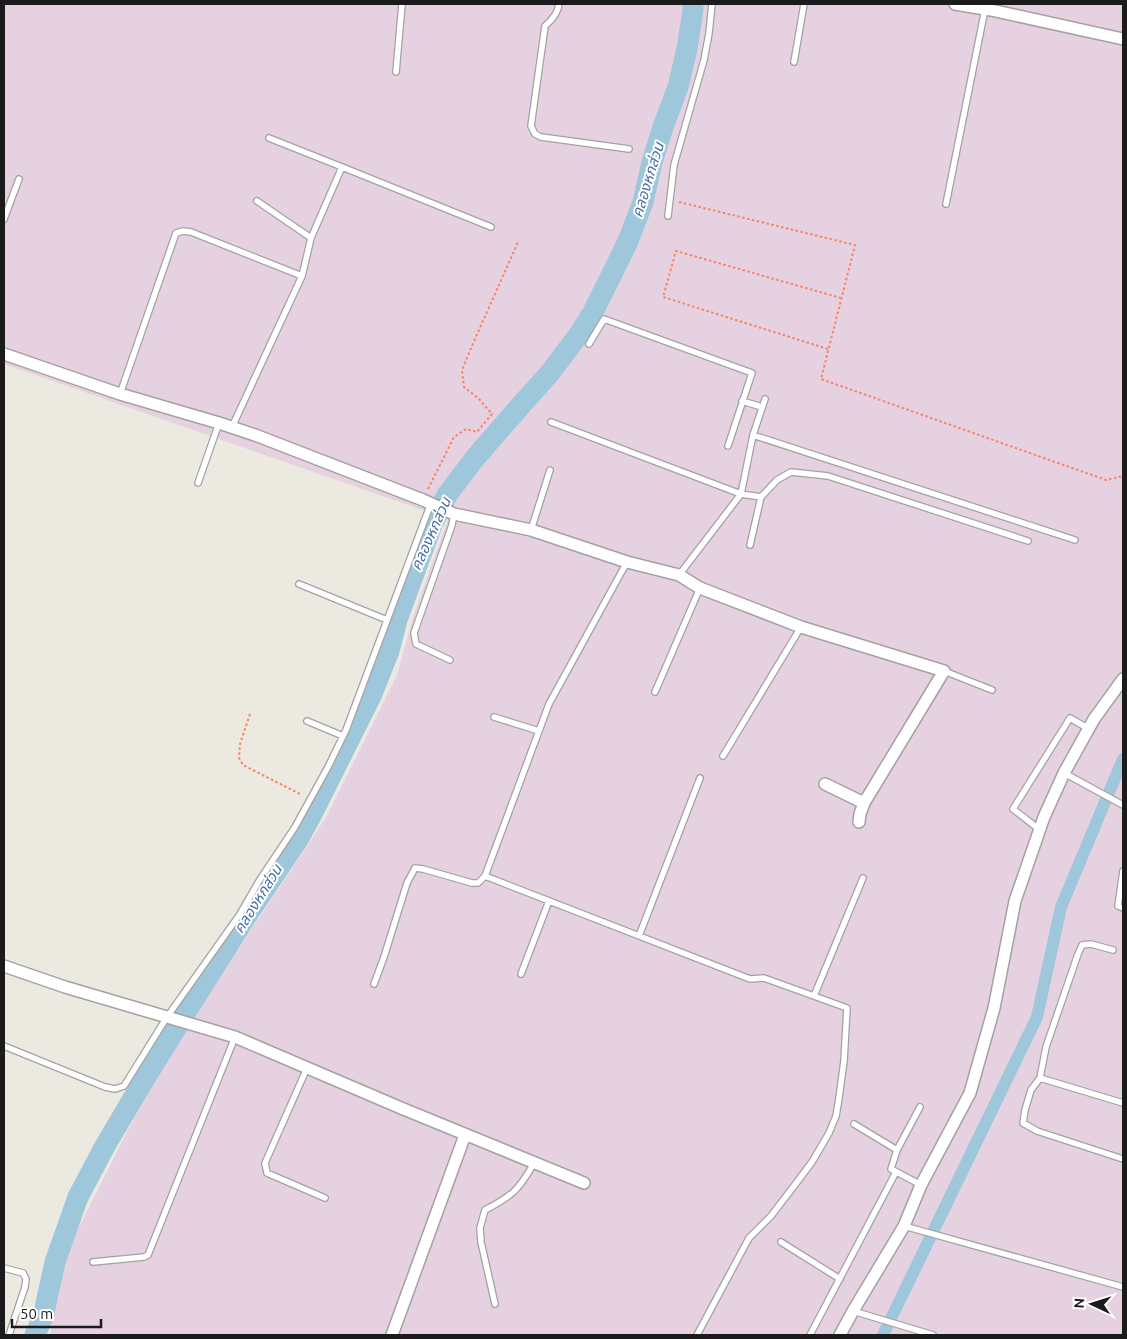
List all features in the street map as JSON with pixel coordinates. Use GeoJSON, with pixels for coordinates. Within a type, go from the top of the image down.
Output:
{"type":"FeatureCollection","features":[{"type":"Feature","properties":{"kind":"street"},"geometry":{"type":"LineString","coordinates":[[955,4],[989,7],[1123,39]]}},
{"type":"Feature","properties":{"kind":"street"},"geometry":{"type":"LineString","coordinates":[[4,354],[120,394],[219,422],[454,514],[531,530],[627,562],[679,575],[700,588],[801,627],[944,671],[864,803],[859,822]]}},
{"type":"Feature","properties":{"kind":"street"},"geometry":{"type":"LineString","coordinates":[[840,1335],[904,1226],[921,1185],[970,1093],[994,1008],[1015,901],[1044,817],[1064,773],[1094,719],[1123,679]]}},
{"type":"Feature","properties":{"kind":"street"},"geometry":{"type":"LineString","coordinates":[[825,784],[864,803]]}},
{"type":"Feature","properties":{"kind":"street"},"geometry":{"type":"LineString","coordinates":[[4,966],[65,988],[235,1037],[465,1135],[584,1183]]}},
{"type":"Feature","properties":{"kind":"street"},"geometry":{"type":"LineString","coordinates":[[392,1335],[465,1135]]}},
{"type":"Feature","properties":{"kind":"lane"},"geometry":{"type":"LineString","coordinates":[[396,72],[402,4]]}},
{"type":"Feature","properties":{"kind":"lane"},"geometry":{"type":"LineString","coordinates":[[560,4],[559,9],[545,26],[531,126],[535,134],[541,137],[629,149]]}},
{"type":"Feature","properties":{"kind":"lane"},"geometry":{"type":"LineString","coordinates":[[668,216],[674,165],[704,60],[712,4]]}},
{"type":"Feature","properties":{"kind":"lane"},"geometry":{"type":"LineString","coordinates":[[794,62],[804,4]]}},
{"type":"Feature","properties":{"kind":"lane"},"geometry":{"type":"LineString","coordinates":[[946,204],[989,7]]}},
{"type":"Feature","properties":{"kind":"lane"},"geometry":{"type":"LineString","coordinates":[[269,138],[491,227]]}},
{"type":"Feature","properties":{"kind":"lane"},"geometry":{"type":"LineString","coordinates":[[232,427],[302,276],[311,238],[342,167]]}},
{"type":"Feature","properties":{"kind":"lane"},"geometry":{"type":"LineString","coordinates":[[4,219],[20,179]]}},
{"type":"Feature","properties":{"kind":"lane"},"geometry":{"type":"LineString","coordinates":[[257,201],[311,238]]}},
{"type":"Feature","properties":{"kind":"lane"},"geometry":{"type":"LineString","coordinates":[[120,394],[176,233],[190,232],[302,276]]}},
{"type":"Feature","properties":{"kind":"lane"},"geometry":{"type":"LineString","coordinates":[[589,344],[604,319],[752,373],[728,446]]}},
{"type":"Feature","properties":{"kind":"lane"},"geometry":{"type":"LineString","coordinates":[[679,575],[741,494],[753,435],[765,399]]}},
{"type":"Feature","properties":{"kind":"lane"},"geometry":{"type":"LineString","coordinates":[[742,401],[762,407]]}},
{"type":"Feature","properties":{"kind":"lane"},"geometry":{"type":"LineString","coordinates":[[198,482],[219,422]]}},
{"type":"Feature","properties":{"kind":"lane"},"geometry":{"type":"LineString","coordinates":[[551,422],[741,494],[761,497]]}},
{"type":"Feature","properties":{"kind":"lane"},"geometry":{"type":"LineString","coordinates":[[753,435],[1075,540]]}},
{"type":"Feature","properties":{"kind":"lane"},"geometry":{"type":"LineString","coordinates":[[531,530],[550,470]]}},
{"type":"Feature","properties":{"kind":"lane"},"geometry":{"type":"LineString","coordinates":[[750,545],[761,497],[777,480],[791,472],[828,476],[1028,541]]}},
{"type":"Feature","properties":{"kind":"lane"},"geometry":{"type":"LineString","coordinates":[[4,1046],[105,1087],[115,1089],[124,1086],[167,1017],[240,914],[259,881],[295,827],[328,767],[343,736],[430,503]]}},
{"type":"Feature","properties":{"kind":"lane"},"geometry":{"type":"LineString","coordinates":[[450,660],[416,644],[414,633],[452,525],[454,514]]}},
{"type":"Feature","properties":{"kind":"lane"},"geometry":{"type":"LineString","coordinates":[[374,984],[402,896],[415,868],[424,868],[472,883],[478,883],[484,876],[549,704],[627,562]]}},
{"type":"Feature","properties":{"kind":"lane"},"geometry":{"type":"LineString","coordinates":[[299,584],[387,620]]}},
{"type":"Feature","properties":{"kind":"lane"},"geometry":{"type":"LineString","coordinates":[[655,692],[700,588]]}},
{"type":"Feature","properties":{"kind":"lane"},"geometry":{"type":"LineString","coordinates":[[722,756],[801,627]]}},
{"type":"Feature","properties":{"kind":"lane"},"geometry":{"type":"LineString","coordinates":[[944,671],[992,690]]}},
{"type":"Feature","properties":{"kind":"lane"},"geometry":{"type":"LineString","coordinates":[[494,717],[539,731]]}},
{"type":"Feature","properties":{"kind":"lane"},"geometry":{"type":"LineString","coordinates":[[1040,830],[1013,809],[1070,718],[1089,729]]}},
{"type":"Feature","properties":{"kind":"lane"},"geometry":{"type":"LineString","coordinates":[[307,721],[343,736]]}},
{"type":"Feature","properties":{"kind":"lane"},"geometry":{"type":"LineString","coordinates":[[1064,773],[1122,805]]}},
{"type":"Feature","properties":{"kind":"lane"},"geometry":{"type":"LineString","coordinates":[[639,936],[700,778]]}},
{"type":"Feature","properties":{"kind":"lane"},"geometry":{"type":"LineString","coordinates":[[1123,871],[1118,906],[1123,908]]}},
{"type":"Feature","properties":{"kind":"lane"},"geometry":{"type":"LineString","coordinates":[[484,876],[750,979],[764,978],[847,1008],[844,1061],[836,1116],[829,1133],[812,1162],[779,1206],[749,1238],[696,1335]]}},
{"type":"Feature","properties":{"kind":"lane"},"geometry":{"type":"LineString","coordinates":[[814,996],[864,878]]}},
{"type":"Feature","properties":{"kind":"lane"},"geometry":{"type":"LineString","coordinates":[[521,974],[549,901]]}},
{"type":"Feature","properties":{"kind":"lane"},"geometry":{"type":"LineString","coordinates":[[1112,950],[1091,944],[1082,945],[1046,1047],[1040,1078],[1032,1090],[1024,1110],[1023,1124],[1037,1131],[1123,1159]]}},
{"type":"Feature","properties":{"kind":"lane"},"geometry":{"type":"LineString","coordinates":[[93,1262],[144,1258],[148,1255],[235,1037]]}},
{"type":"Feature","properties":{"kind":"lane"},"geometry":{"type":"LineString","coordinates":[[307,1068],[265,1163],[267,1172],[325,1198]]}},
{"type":"Feature","properties":{"kind":"lane"},"geometry":{"type":"LineString","coordinates":[[1040,1078],[1123,1103]]}},
{"type":"Feature","properties":{"kind":"lane"},"geometry":{"type":"LineString","coordinates":[[920,1107],[897,1150],[891,1169],[921,1185]]}},
{"type":"Feature","properties":{"kind":"lane"},"geometry":{"type":"LineString","coordinates":[[854,1124],[897,1150]]}},
{"type":"Feature","properties":{"kind":"lane"},"geometry":{"type":"LineString","coordinates":[[495,1304],[481,1242],[480,1228],[484,1210],[514,1193],[534,1163]]}},
{"type":"Feature","properties":{"kind":"lane"},"geometry":{"type":"LineString","coordinates":[[810,1335],[896,1172]]}},
{"type":"Feature","properties":{"kind":"lane"},"geometry":{"type":"LineString","coordinates":[[904,1226],[1123,1287]]}},
{"type":"Feature","properties":{"kind":"lane"},"geometry":{"type":"LineString","coordinates":[[781,1242],[840,1279]]}},
{"type":"Feature","properties":{"kind":"lane"},"geometry":{"type":"LineString","coordinates":[[4,1268],[23,1273],[26,1279],[9,1335]]}},
{"type":"Feature","properties":{"kind":"lane"},"geometry":{"type":"LineString","coordinates":[[853,1311],[901,1326],[916,1333],[933,1335]]}},
{"type":"Feature","properties":{"kind":"path"},"geometry":{"type":"LineString","coordinates":[[670,200],[855,245],[820,379],[1106,480],[1123,476]]}},
{"type":"Feature","properties":{"kind":"path"},"geometry":{"type":"LineString","coordinates":[[430,503],[454,437],[466,429],[477,432],[492,414],[479,399],[464,387],[462,370],[518,242]]}},
{"type":"Feature","properties":{"kind":"path"},"geometry":{"type":"LineString","coordinates":[[828,349],[663,297],[676,251],[842,298]]}},
{"type":"Feature","properties":{"kind":"path"},"geometry":{"type":"LineString","coordinates":[[250,714],[240,744],[240,758],[243,765],[310,800]]}},
{"type":"Feature","properties":{"kind":"shaded area"},"geometry":{"type":"Polygon","coordinates":[[[4,4],[1123,4],[1123,1335],[50,1335],[68,1249],[150,1086],[191,1020],[325,819],[397,675],[414,614],[448,519],[4,364],[4,4]]]}},
{"type":"Feature","properties":{"kind":"waterway","name":"คลองหกส่วน"},"geometry":{"type":"LineString","coordinates":[[184,1015],[299,838],[313,812],[371,696],[389,651],[397,620],[432,525],[447,495],[475,458],[549,374],[580,333],[593,312],[628,241],[643,202],[652,162],[678,87],[687,49],[693,4]]}},
{"type":"Feature","properties":{"kind":"waterway"},"geometry":{"type":"LineString","coordinates":[[883,1335],[1037,1017],[1061,907],[1123,759]]}},
{"type":"Feature","properties":{"kind":"waterway","name":"คลองหกส่วน"},"geometry":{"type":"LineString","coordinates":[[35,1335],[43,1317],[55,1262],[78,1197],[105,1146],[180,1022]]}}]}
